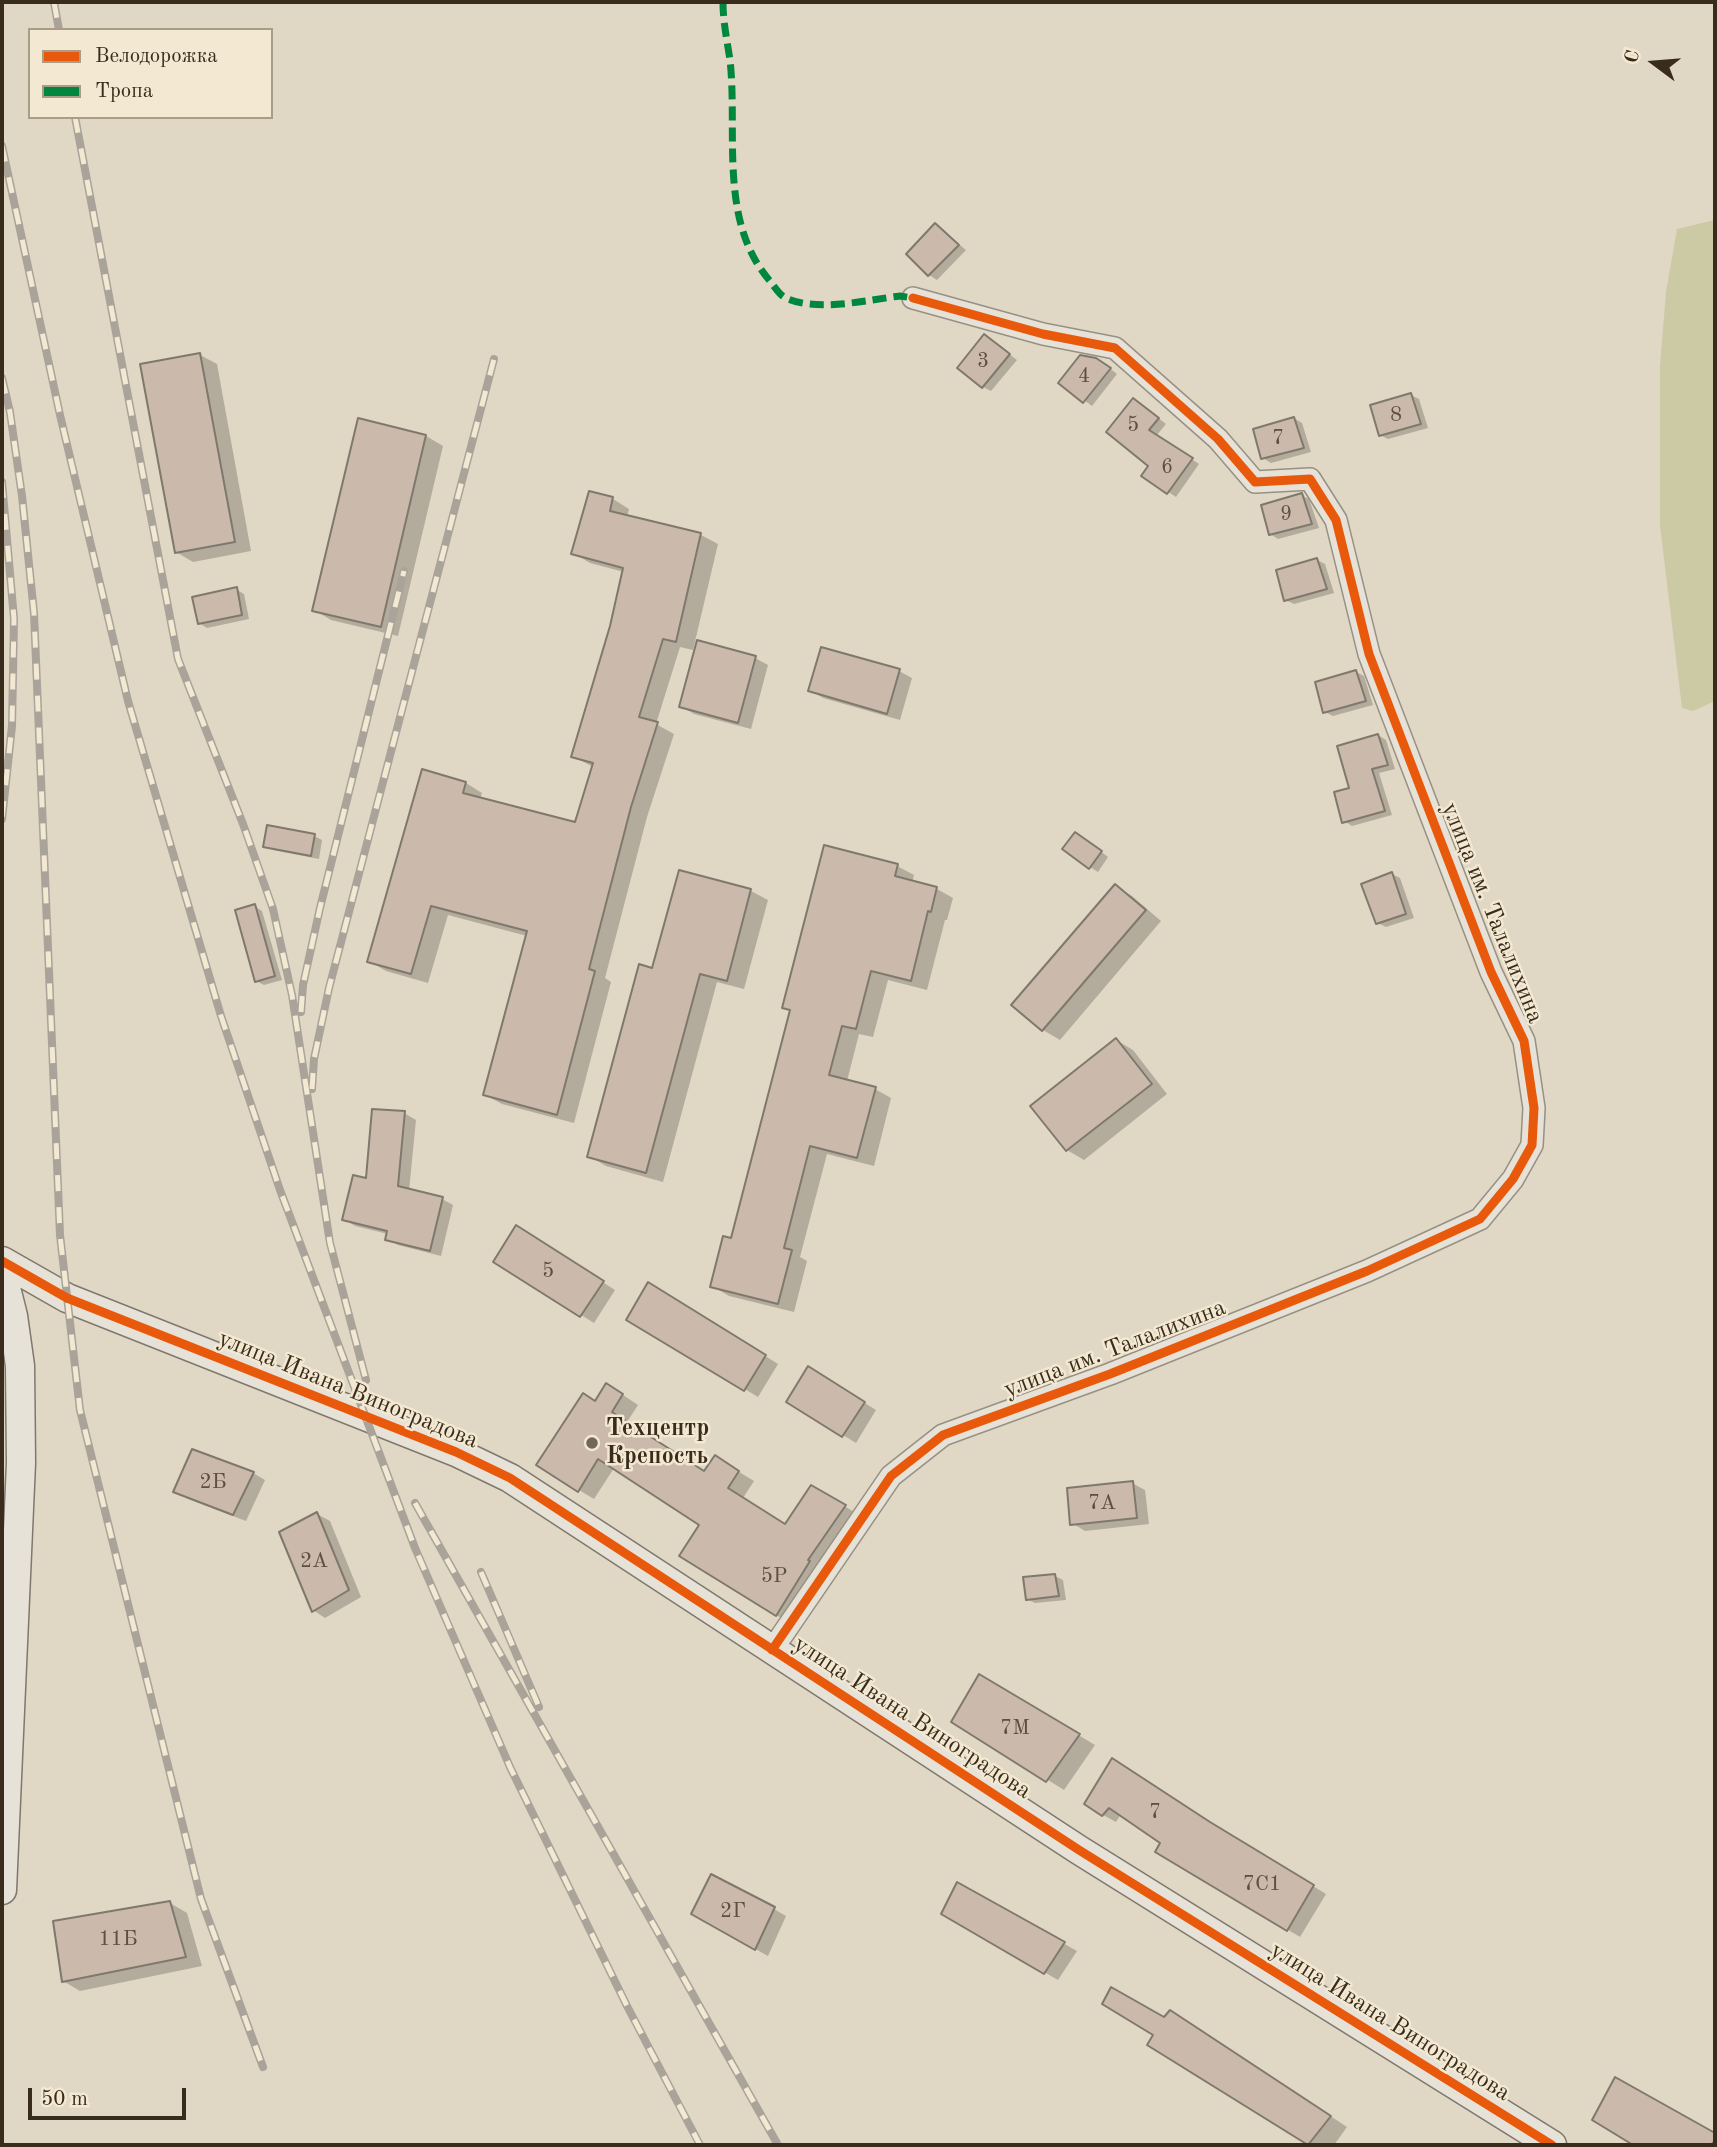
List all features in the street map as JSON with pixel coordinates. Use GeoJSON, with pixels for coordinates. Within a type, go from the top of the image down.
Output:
{"type":"FeatureCollection","features":[{"type":"Feature","properties":{"kind":"street","name":"улица им. Талалихина"},"geometry":{"type":"LineString","coordinates":[[772,1650],[891,1476],[943,1436],[1136,1364],[1367,1271],[1480,1219],[1513,1179],[1532,1144],[1534,1108],[1524,1041],[1491,972],[1369,654],[1336,520],[1310,479],[1255,482],[1218,439],[1115,348],[1043,334],[913,298]]}},
{"type":"Feature","properties":{"kind":"street","name":"улица Ивана Виноградова"},"geometry":{"type":"LineString","coordinates":[[2,1261],[66,1298],[456,1452],[510,1478],[1091,1858],[1552,2145]]}},
{"type":"Feature","properties":{"kind":"street"},"geometry":{"type":"LineString","coordinates":[[2,1272],[17,1343],[22,1399],[21,1477],[2,1890]]}},
{"type":"Feature","properties":{"kind":"shaded area"},"geometry":{"type":"Polygon","coordinates":[[[1715,220],[1715,701],[1693,711],[1682,708],[1660,525],[1660,366],[1666,292],[1677,229],[1715,220]]]}},
{"type":"Feature","properties":{"kind":"building"},"geometry":{"type":"Polygon","coordinates":[[[935,223],[959,245],[928,276],[906,254],[935,223]]]}},
{"type":"Feature","properties":{"kind":"building"},"geometry":{"type":"Polygon","coordinates":[[[984,334],[1010,354],[982,388],[957,368],[984,334]]]}},
{"type":"Feature","properties":{"kind":"building"},"geometry":{"type":"Polygon","coordinates":[[[200,353],[235,542],[175,553],[140,364],[200,353]]]}},
{"type":"Feature","properties":{"kind":"building"},"geometry":{"type":"Polygon","coordinates":[[[1080,355],[1096,358],[1111,368],[1083,403],[1058,383],[1080,355]]]}},
{"type":"Feature","properties":{"kind":"building"},"geometry":{"type":"Polygon","coordinates":[[[1411,393],[1421,424],[1379,436],[1370,405],[1411,393]]]}},
{"type":"Feature","properties":{"kind":"building"},"geometry":{"type":"Polygon","coordinates":[[[1133,398],[1159,418],[1149,430],[1193,458],[1167,494],[1141,476],[1148,466],[1106,432],[1133,398]]]}},
{"type":"Feature","properties":{"kind":"building"},"geometry":{"type":"Polygon","coordinates":[[[1294,417],[1304,448],[1261,459],[1253,429],[1294,417]]]}},
{"type":"Feature","properties":{"kind":"building"},"geometry":{"type":"Polygon","coordinates":[[[358,418],[426,435],[381,627],[312,611],[358,418]]]}},
{"type":"Feature","properties":{"kind":"building"},"geometry":{"type":"Polygon","coordinates":[[[589,491],[613,497],[610,511],[701,533],[676,642],[663,639],[639,717],[658,722],[631,807],[589,969],[595,971],[557,1115],[483,1095],[527,931],[431,906],[411,974],[367,962],[422,769],[466,782],[463,793],[575,822],[593,763],[571,757],[610,626],[623,568],[571,554],[589,491]]]}},
{"type":"Feature","properties":{"kind":"building"},"geometry":{"type":"Polygon","coordinates":[[[1302,493],[1312,524],[1269,535],[1261,505],[1302,493]]]}},
{"type":"Feature","properties":{"kind":"building"},"geometry":{"type":"Polygon","coordinates":[[[1317,558],[1327,589],[1284,601],[1276,570],[1317,558]]]}},
{"type":"Feature","properties":{"kind":"building"},"geometry":{"type":"Polygon","coordinates":[[[237,587],[242,615],[198,624],[192,597],[237,587]]]}},
{"type":"Feature","properties":{"kind":"building"},"geometry":{"type":"Polygon","coordinates":[[[697,640],[756,656],[738,723],[679,707],[697,640]]]}},
{"type":"Feature","properties":{"kind":"building"},"geometry":{"type":"Polygon","coordinates":[[[821,647],[900,669],[887,714],[808,691],[821,647]]]}},
{"type":"Feature","properties":{"kind":"building"},"geometry":{"type":"Polygon","coordinates":[[[1356,670],[1366,701],[1323,713],[1315,682],[1356,670]]]}},
{"type":"Feature","properties":{"kind":"building"},"geometry":{"type":"Polygon","coordinates":[[[1378,734],[1388,765],[1372,769],[1385,811],[1342,823],[1334,792],[1349,788],[1337,746],[1378,734]]]}},
{"type":"Feature","properties":{"kind":"building"},"geometry":{"type":"Polygon","coordinates":[[[267,825],[315,834],[311,856],[263,847],[267,825]]]}},
{"type":"Feature","properties":{"kind":"building"},"geometry":{"type":"Polygon","coordinates":[[[1075,832],[1102,851],[1089,869],[1062,849],[1075,832]]]}},
{"type":"Feature","properties":{"kind":"building"},"geometry":{"type":"Polygon","coordinates":[[[824,845],[898,864],[895,876],[937,887],[931,912],[928,911],[911,981],[871,971],[856,1029],[842,1026],[829,1075],[876,1087],[857,1158],[810,1146],[784,1248],[792,1250],[778,1304],[710,1287],[723,1236],[731,1238],[790,1010],[782,1008],[824,845]]]}},
{"type":"Feature","properties":{"kind":"building"},"geometry":{"type":"Polygon","coordinates":[[[679,870],[751,889],[727,981],[700,974],[646,1173],[587,1157],[639,964],[652,968],[679,870]]]}},
{"type":"Feature","properties":{"kind":"building"},"geometry":{"type":"Polygon","coordinates":[[[1392,872],[1406,914],[1376,924],[1361,884],[1392,872]]]}},
{"type":"Feature","properties":{"kind":"building"},"geometry":{"type":"Polygon","coordinates":[[[1115,884],[1146,910],[1042,1031],[1011,1005],[1115,884]]]}},
{"type":"Feature","properties":{"kind":"building"},"geometry":{"type":"Polygon","coordinates":[[[255,904],[275,976],[255,982],[235,910],[255,904]]]}},
{"type":"Feature","properties":{"kind":"building"},"geometry":{"type":"Polygon","coordinates":[[[1116,1038],[1152,1084],[1066,1151],[1030,1106],[1116,1038]]]}},
{"type":"Feature","properties":{"kind":"building"},"geometry":{"type":"Polygon","coordinates":[[[372,1109],[405,1111],[398,1186],[443,1197],[430,1251],[385,1240],[387,1231],[342,1220],[353,1175],[366,1178],[372,1109]]]}},
{"type":"Feature","properties":{"kind":"building"},"geometry":{"type":"Polygon","coordinates":[[[516,1225],[604,1281],[580,1317],[493,1262],[516,1225]]]}},
{"type":"Feature","properties":{"kind":"building"},"geometry":{"type":"Polygon","coordinates":[[[648,1282],[766,1355],[744,1391],[626,1320],[648,1282]]]}},
{"type":"Feature","properties":{"kind":"building"},"geometry":{"type":"Polygon","coordinates":[[[808,1366],[865,1402],[842,1437],[786,1402],[808,1366]]]}},
{"type":"Feature","properties":{"kind":"building"},"geometry":{"type":"Polygon","coordinates":[[[606,1383],[623,1394],[612,1412],[704,1471],[715,1455],[739,1471],[728,1488],[785,1524],[811,1485],[846,1505],[808,1560],[810,1561],[776,1616],[679,1556],[699,1525],[598,1459],[578,1492],[536,1465],[583,1393],[595,1401],[606,1383]]]}},
{"type":"Feature","properties":{"kind":"building"},"geometry":{"type":"Polygon","coordinates":[[[192,1449],[254,1472],[233,1515],[173,1492],[192,1449]]]}},
{"type":"Feature","properties":{"kind":"building"},"geometry":{"type":"Polygon","coordinates":[[[1133,1481],[1137,1518],[1070,1525],[1067,1488],[1133,1481]]]}},
{"type":"Feature","properties":{"kind":"building"},"geometry":{"type":"Polygon","coordinates":[[[317,1512],[349,1590],[312,1612],[279,1532],[317,1512]]]}},
{"type":"Feature","properties":{"kind":"building"},"geometry":{"type":"Polygon","coordinates":[[[1055,1574],[1059,1596],[1026,1600],[1023,1577],[1055,1574]]]}},
{"type":"Feature","properties":{"kind":"building"},"geometry":{"type":"Polygon","coordinates":[[[979,1674],[1080,1734],[1046,1782],[951,1722],[979,1674]]]}},
{"type":"Feature","properties":{"kind":"building"},"geometry":{"type":"Polygon","coordinates":[[[1112,1758],[1314,1885],[1287,1931],[1155,1852],[1160,1843],[1109,1808],[1102,1816],[1084,1804],[1112,1758]]]}},
{"type":"Feature","properties":{"kind":"building"},"geometry":{"type":"Polygon","coordinates":[[[711,1874],[775,1907],[755,1950],[691,1914],[711,1874]]]}},
{"type":"Feature","properties":{"kind":"building"},"geometry":{"type":"Polygon","coordinates":[[[957,1882],[1065,1942],[1044,1974],[941,1914],[957,1882]]]}},
{"type":"Feature","properties":{"kind":"building"},"geometry":{"type":"Polygon","coordinates":[[[170,1901],[186,1957],[62,1982],[53,1921],[170,1901]]]}},
{"type":"Feature","properties":{"kind":"building"},"geometry":{"type":"Polygon","coordinates":[[[1111,1987],[1164,2017],[1170,2010],[1331,2116],[1308,2145],[1147,2045],[1153,2035],[1102,2004],[1111,1987]]]}},
{"type":"Feature","properties":{"kind":"building"},"geometry":{"type":"Polygon","coordinates":[[[1615,2077],[1715,2133],[1715,2140],[1711,2145],[1633,2145],[1592,2120],[1615,2077]]]}},
{"type":"Feature","properties":{"kind":"railway"},"geometry":{"type":"LineString","coordinates":[[54,2],[59,28]]}},
{"type":"Feature","properties":{"kind":"railway"},"geometry":{"type":"LineString","coordinates":[[75,119],[178,659],[243,824],[273,909],[292,995],[330,1243],[366,1380]]}},
{"type":"Feature","properties":{"kind":"railway"},"geometry":{"type":"LineString","coordinates":[[2,146],[60,415],[128,701],[221,1016],[280,1190],[415,1548],[510,1767],[627,2006],[700,2145]]}},
{"type":"Feature","properties":{"kind":"railway"},"geometry":{"type":"LineString","coordinates":[[312,1089],[314,1059],[329,988],[494,359]]}},
{"type":"Feature","properties":{"kind":"railway"},"geometry":{"type":"LineString","coordinates":[[2,378],[10,412],[22,496],[34,613],[60,1235],[80,1410],[201,1899],[263,2067]]}},
{"type":"Feature","properties":{"kind":"railway"},"geometry":{"type":"LineString","coordinates":[[2,482],[14,619],[12,726],[2,819]]}},
{"type":"Feature","properties":{"kind":"railway"},"geometry":{"type":"LineString","coordinates":[[301,1012],[303,985],[320,908],[404,571]]}},
{"type":"Feature","properties":{"kind":"railway"},"geometry":{"type":"LineString","coordinates":[[415,1503],[778,2145]]}},
{"type":"Feature","properties":{"kind":"railway"},"geometry":{"type":"LineString","coordinates":[[481,1572],[539,1707]]}},
{"type":"Feature","properties":{"kind":"marked path"},"geometry":{"type":"LineString","coordinates":[[723,2],[732,88],[737,204],[743,231],[754,257],[780,294],[796,302],[825,305],[900,296],[913,298]]}},
{"type":"Feature","properties":{"kind":"cycle path"},"geometry":{"type":"LineString","coordinates":[[772,1650],[891,1476],[943,1435],[1110,1374],[1367,1271],[1480,1219],[1513,1179],[1532,1145],[1534,1108],[1524,1041],[1491,972],[1369,654],[1336,520],[1310,479],[1255,482],[1218,439],[1115,348],[1043,334],[913,298]]}},
{"type":"Feature","properties":{"kind":"cycle path"},"geometry":{"type":"LineString","coordinates":[[2,1261],[67,1298],[456,1452],[510,1478],[1079,1850],[1552,2145]]}},
{"type":"Feature","properties":{"kind":"place","name":"Техцентр Крепость"},"geometry":{"type":"Point","coordinates":[592,1443]}}]}
